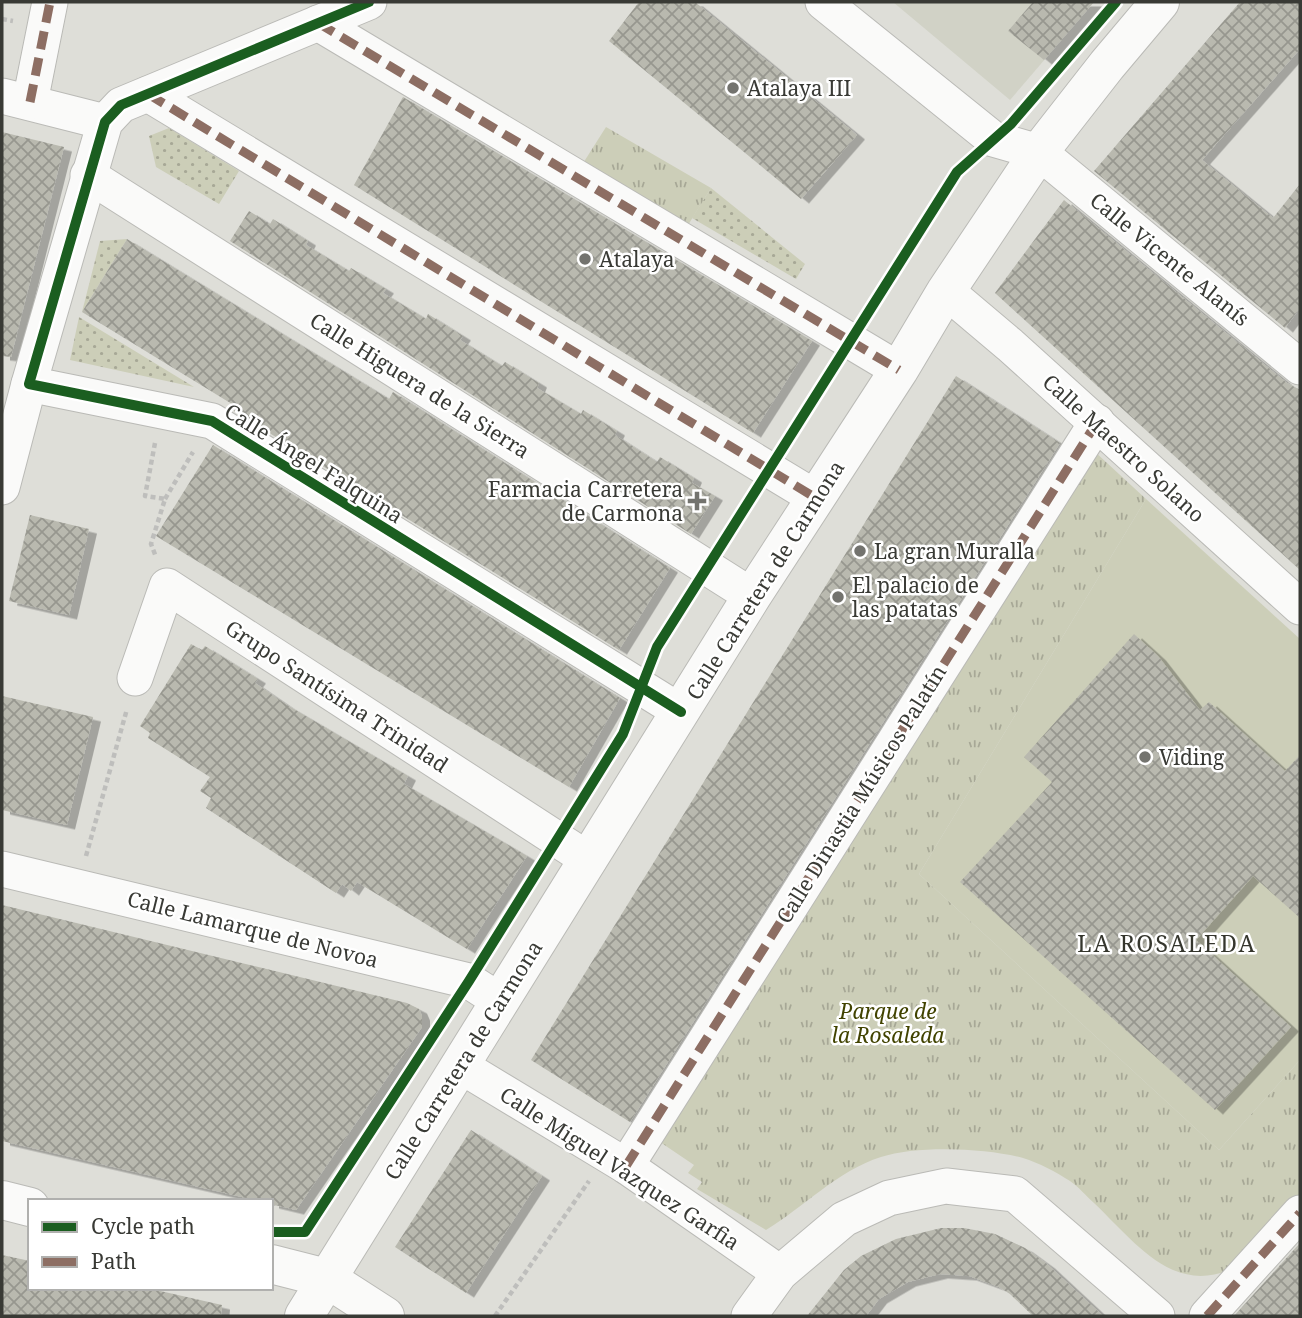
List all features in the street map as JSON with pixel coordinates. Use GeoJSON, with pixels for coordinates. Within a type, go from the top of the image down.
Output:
{"type":"FeatureCollection","features":[{"type":"Feature","properties":{"kind":"main road","name":"Calle Carretera de Carmona"},"geometry":{"type":"LineString","coordinates":[[304,1316],[752,596],[899,370],[946,291],[1040,152],[1160,2]]}},
{"type":"Feature","properties":{"kind":"main road"},"geometry":{"type":"LineString","coordinates":[[2,1200],[28,1206]]}},
{"type":"Feature","properties":{"kind":"main road"},"geometry":{"type":"LineString","coordinates":[[273,1265],[326,1278],[385,1316]]}},
{"type":"Feature","properties":{"kind":"street"},"geometry":{"type":"LineString","coordinates":[[50,2],[16,99],[105,122]]}},
{"type":"Feature","properties":{"kind":"street"},"geometry":{"type":"LineString","coordinates":[[2,487],[105,122],[121,105],[369,2]]}},
{"type":"Feature","properties":{"kind":"street"},"geometry":{"type":"LineString","coordinates":[[823,2],[993,139],[1040,152]]}},
{"type":"Feature","properties":{"kind":"street"},"geometry":{"type":"LineString","coordinates":[[318,23],[899,370]]}},
{"type":"Feature","properties":{"kind":"street"},"geometry":{"type":"LineString","coordinates":[[148,94],[816,498]]}},
{"type":"Feature","properties":{"kind":"street","name":"Calle Vicente Alanís"},"geometry":{"type":"LineString","coordinates":[[1040,152],[1295,351]]}},
{"type":"Feature","properties":{"kind":"street","name":"Calle Higuera de la Sierra"},"geometry":{"type":"LineString","coordinates":[[88,176],[752,596]]}},
{"type":"Feature","properties":{"kind":"street","name":"Calle Maestro Solano"},"geometry":{"type":"LineString","coordinates":[[946,291],[1097,422],[1300,607]]}},
{"type":"Feature","properties":{"kind":"street","name":"Calle Ángel Falquina"},"geometry":{"type":"LineString","coordinates":[[29,384],[212,421],[681,712]]}},
{"type":"Feature","properties":{"kind":"street","name":"Calle Dinastia Músicos Palatín"},"geometry":{"type":"LineString","coordinates":[[617,1161],[1097,422]]}},
{"type":"Feature","properties":{"kind":"street"},"geometry":{"type":"LineString","coordinates":[[135,678],[167,586]]}},
{"type":"Feature","properties":{"kind":"street","name":"Grupo Santísima Trinidad"},"geometry":{"type":"LineString","coordinates":[[167,586],[589,860]]}},
{"type":"Feature","properties":{"kind":"street","name":"Calle Lamarque de Novoa"},"geometry":{"type":"LineString","coordinates":[[2,869],[469,981],[500,1001]]}},
{"type":"Feature","properties":{"kind":"street","name":"Calle Miguel Vazquez Garfia"},"geometry":{"type":"LineString","coordinates":[[459,1065],[617,1161],[780,1273]]}},
{"type":"Feature","properties":{"kind":"street"},"geometry":{"type":"LineString","coordinates":[[749,1316],[780,1273],[844,1219],[889,1198],[946,1186],[1015,1194],[1157,1316]]}},
{"type":"Feature","properties":{"kind":"street"},"geometry":{"type":"LineString","coordinates":[[1207,1316],[1300,1213]]}},
{"type":"Feature","properties":{"kind":"path"},"geometry":{"type":"LineString","coordinates":[[162,411],[145,496],[165,499]]}},
{"type":"Feature","properties":{"kind":"path"},"geometry":{"type":"LineString","coordinates":[[167,586],[150,544],[165,499],[212,421]]}},
{"type":"Feature","properties":{"kind":"path"},"geometry":{"type":"LineString","coordinates":[[78,887],[135,678]]}},
{"type":"Feature","properties":{"kind":"path"},"geometry":{"type":"LineString","coordinates":[[495,1316],[617,1161]]}},
{"type":"Feature","properties":{"kind":"shaded area"},"geometry":{"type":"Polygon","coordinates":[[[893,2],[1094,2],[1010,100],[893,2]]]}},
{"type":"Feature","properties":{"kind":"green space"},"geometry":{"type":"Polygon","coordinates":[[[606,127],[711,188],[685,230],[580,168],[606,127]]]}},
{"type":"Feature","properties":{"kind":"green space"},"geometry":{"type":"Polygon","coordinates":[[[169,128],[239,171],[219,204],[156,167],[149,136],[169,128]]]}},
{"type":"Feature","properties":{"kind":"green space"},"geometry":{"type":"Polygon","coordinates":[[[711,188],[805,264],[796,279],[692,218],[711,188]]]}},
{"type":"Feature","properties":{"kind":"green space"},"geometry":{"type":"Polygon","coordinates":[[[127,239],[82,312],[100,241],[127,239]]]}},
{"type":"Feature","properties":{"kind":"green space"},"geometry":{"type":"Polygon","coordinates":[[[79,317],[194,387],[70,360],[79,317]]]}},
{"type":"Feature","properties":{"kind":"green space","name":"Parque de la Rosaleda"},"geometry":{"type":"Polygon","coordinates":[[[1093,450],[1146,499],[919,874],[1219,1150],[1300,1060],[1300,1199],[1239,1265],[1216,1274],[1196,1276],[1159,1262],[1073,1183],[1041,1165],[1023,1158],[991,1152],[932,1149],[896,1153],[865,1163],[835,1180],[766,1230],[697,1189],[702,1182],[688,1173],[694,1165],[660,1142],[1093,450]]]}},
{"type":"Feature","properties":{"kind":"green space","name":"Viding"},"geometry":{"type":"Polygon","coordinates":[[[1146,499],[1300,639],[1300,1060],[1219,1150],[919,874],[1146,499]]]}},
{"type":"Feature","properties":{"kind":"building","name":"Atalaya III"},"geometry":{"type":"Polygon","coordinates":[[[639,2],[695,2],[857,135],[801,199],[609,41],[639,2]]]}},
{"type":"Feature","properties":{"kind":"building"},"geometry":{"type":"Polygon","coordinates":[[[1033,2],[1094,2],[1044,60],[1008,31],[1033,2]]]}},
{"type":"Feature","properties":{"kind":"building"},"geometry":{"type":"Polygon","coordinates":[[[1240,2],[1300,2],[1300,49],[1202,160],[1273,218],[1300,184],[1300,308],[1285,328],[1094,171],[1240,2]]]}},
{"type":"Feature","properties":{"kind":"building","name":"Atalaya"},"geometry":{"type":"Polygon","coordinates":[[[403,97],[812,341],[753,433],[354,185],[403,97]]]}},
{"type":"Feature","properties":{"kind":"building"},"geometry":{"type":"Polygon","coordinates":[[[2,132],[64,147],[11,357],[2,356],[2,132]]]}},
{"type":"Feature","properties":{"kind":"building"},"geometry":{"type":"Polygon","coordinates":[[[1064,200],[1287,383],[1300,390],[1300,570],[995,293],[1064,200]]]}},
{"type":"Feature","properties":{"kind":"building"},"geometry":{"type":"Polygon","coordinates":[[[249,211],[270,224],[273,219],[308,241],[306,245],[386,289],[383,293],[426,319],[428,314],[463,336],[460,340],[502,366],[505,362],[539,383],[537,388],[581,414],[583,410],[617,431],[615,435],[657,462],[660,457],[694,478],[692,483],[715,496],[691,534],[230,241],[249,211]]]}},
{"type":"Feature","properties":{"kind":"building"},"geometry":{"type":"Polygon","coordinates":[[[127,239],[389,399],[393,392],[670,568],[619,650],[234,411],[237,407],[82,312],[127,239]]]}},
{"type":"Feature","properties":{"kind":"building"},"geometry":{"type":"Polygon","coordinates":[[[956,376],[1060,443],[630,1122],[531,1060],[956,376]]]}},
{"type":"Feature","properties":{"kind":"building"},"geometry":{"type":"Polygon","coordinates":[[[213,445],[620,698],[569,787],[156,536],[213,445]]]}},
{"type":"Feature","properties":{"kind":"building"},"geometry":{"type":"Polygon","coordinates":[[[30,515],[89,529],[69,615],[9,601],[30,515]]]}},
{"type":"Feature","properties":{"kind":"building"},"geometry":{"type":"Polygon","coordinates":[[[1134,634],[1158,656],[1200,710],[1209,702],[1285,771],[1300,755],[1300,918],[1253,876],[1196,940],[1291,1027],[1215,1110],[960,882],[1052,782],[1024,757],[1134,634]]]}},
{"type":"Feature","properties":{"kind":"building"},"geometry":{"type":"Polygon","coordinates":[[[191,644],[202,650],[205,646],[258,679],[255,683],[287,705],[408,776],[404,784],[527,856],[467,949],[357,882],[351,891],[342,884],[336,893],[206,808],[211,798],[200,791],[210,777],[148,738],[150,733],[140,726],[191,644]]]}},
{"type":"Feature","properties":{"kind":"building"},"geometry":{"type":"Polygon","coordinates":[[[2,696],[93,717],[67,825],[2,810],[2,696]]]}},
{"type":"Feature","properties":{"kind":"building"},"geometry":{"type":"Polygon","coordinates":[[[2,905],[407,1003],[419,1009],[422,1016],[422,1027],[296,1210],[273,1204],[273,1199],[250,1199],[2,1141],[2,905]]]}},
{"type":"Feature","properties":{"kind":"building"},"geometry":{"type":"Polygon","coordinates":[[[471,1130],[542,1176],[466,1293],[395,1247],[471,1130]]]}},
{"type":"Feature","properties":{"kind":"building"},"geometry":{"type":"Polygon","coordinates":[[[941,1228],[964,1228],[995,1234],[1025,1248],[1047,1264],[1103,1316],[1033,1316],[999,1287],[969,1276],[940,1274],[908,1282],[879,1299],[866,1316],[807,1316],[844,1270],[861,1256],[896,1239],[941,1228]]]}},
{"type":"Feature","properties":{"kind":"building"},"geometry":{"type":"Polygon","coordinates":[[[1300,1243],[1300,1316],[1234,1316],[1300,1243]]]}},
{"type":"Feature","properties":{"kind":"building"},"geometry":{"type":"Polygon","coordinates":[[[2,1255],[28,1261],[28,1290],[156,1290],[222,1305],[221,1316],[2,1316],[2,1255]]]}},
{"type":"Feature","properties":{"kind":"marked path"},"geometry":{"type":"LineString","coordinates":[[30,102],[50,2]]}},
{"type":"Feature","properties":{"kind":"marked path"},"geometry":{"type":"LineString","coordinates":[[318,23],[899,370]]}},
{"type":"Feature","properties":{"kind":"marked path"},"geometry":{"type":"LineString","coordinates":[[148,94],[816,498]]}},
{"type":"Feature","properties":{"kind":"marked path"},"geometry":{"type":"LineString","coordinates":[[626,1166],[1097,422]]}},
{"type":"Feature","properties":{"kind":"marked path"},"geometry":{"type":"LineString","coordinates":[[1207,1316],[1300,1213]]}},
{"type":"Feature","properties":{"kind":"cycle path"},"geometry":{"type":"LineString","coordinates":[[369,2],[121,105],[105,122],[29,384],[212,421],[681,712]]}},
{"type":"Feature","properties":{"kind":"cycle path"},"geometry":{"type":"LineString","coordinates":[[273,1232],[305,1232],[469,981],[623,734],[657,647],[957,172],[1011,124],[1116,2]]}},
{"type":"Feature","properties":{"kind":"place","name":"Atalaya III"},"geometry":{"type":"Point","coordinates":[733,88]}},
{"type":"Feature","properties":{"kind":"place","name":"Atalaya"},"geometry":{"type":"Point","coordinates":[585,259]}},
{"type":"Feature","properties":{"kind":"place","name":"Farmacia Carretera de Carmona"},"geometry":{"type":"Point","coordinates":[697,501]}},
{"type":"Feature","properties":{"kind":"place","name":"La gran Muralla"},"geometry":{"type":"Point","coordinates":[860,551]}},
{"type":"Feature","properties":{"kind":"place","name":"El palacio de las patatas"},"geometry":{"type":"Point","coordinates":[838,597]}},
{"type":"Feature","properties":{"kind":"place","name":"Viding"},"geometry":{"type":"Point","coordinates":[1145,757]}},
{"type":"Feature","properties":{"kind":"district","name":"LA ROSALEDA"},"geometry":{"type":"Point","coordinates":[1167,943]}}]}
